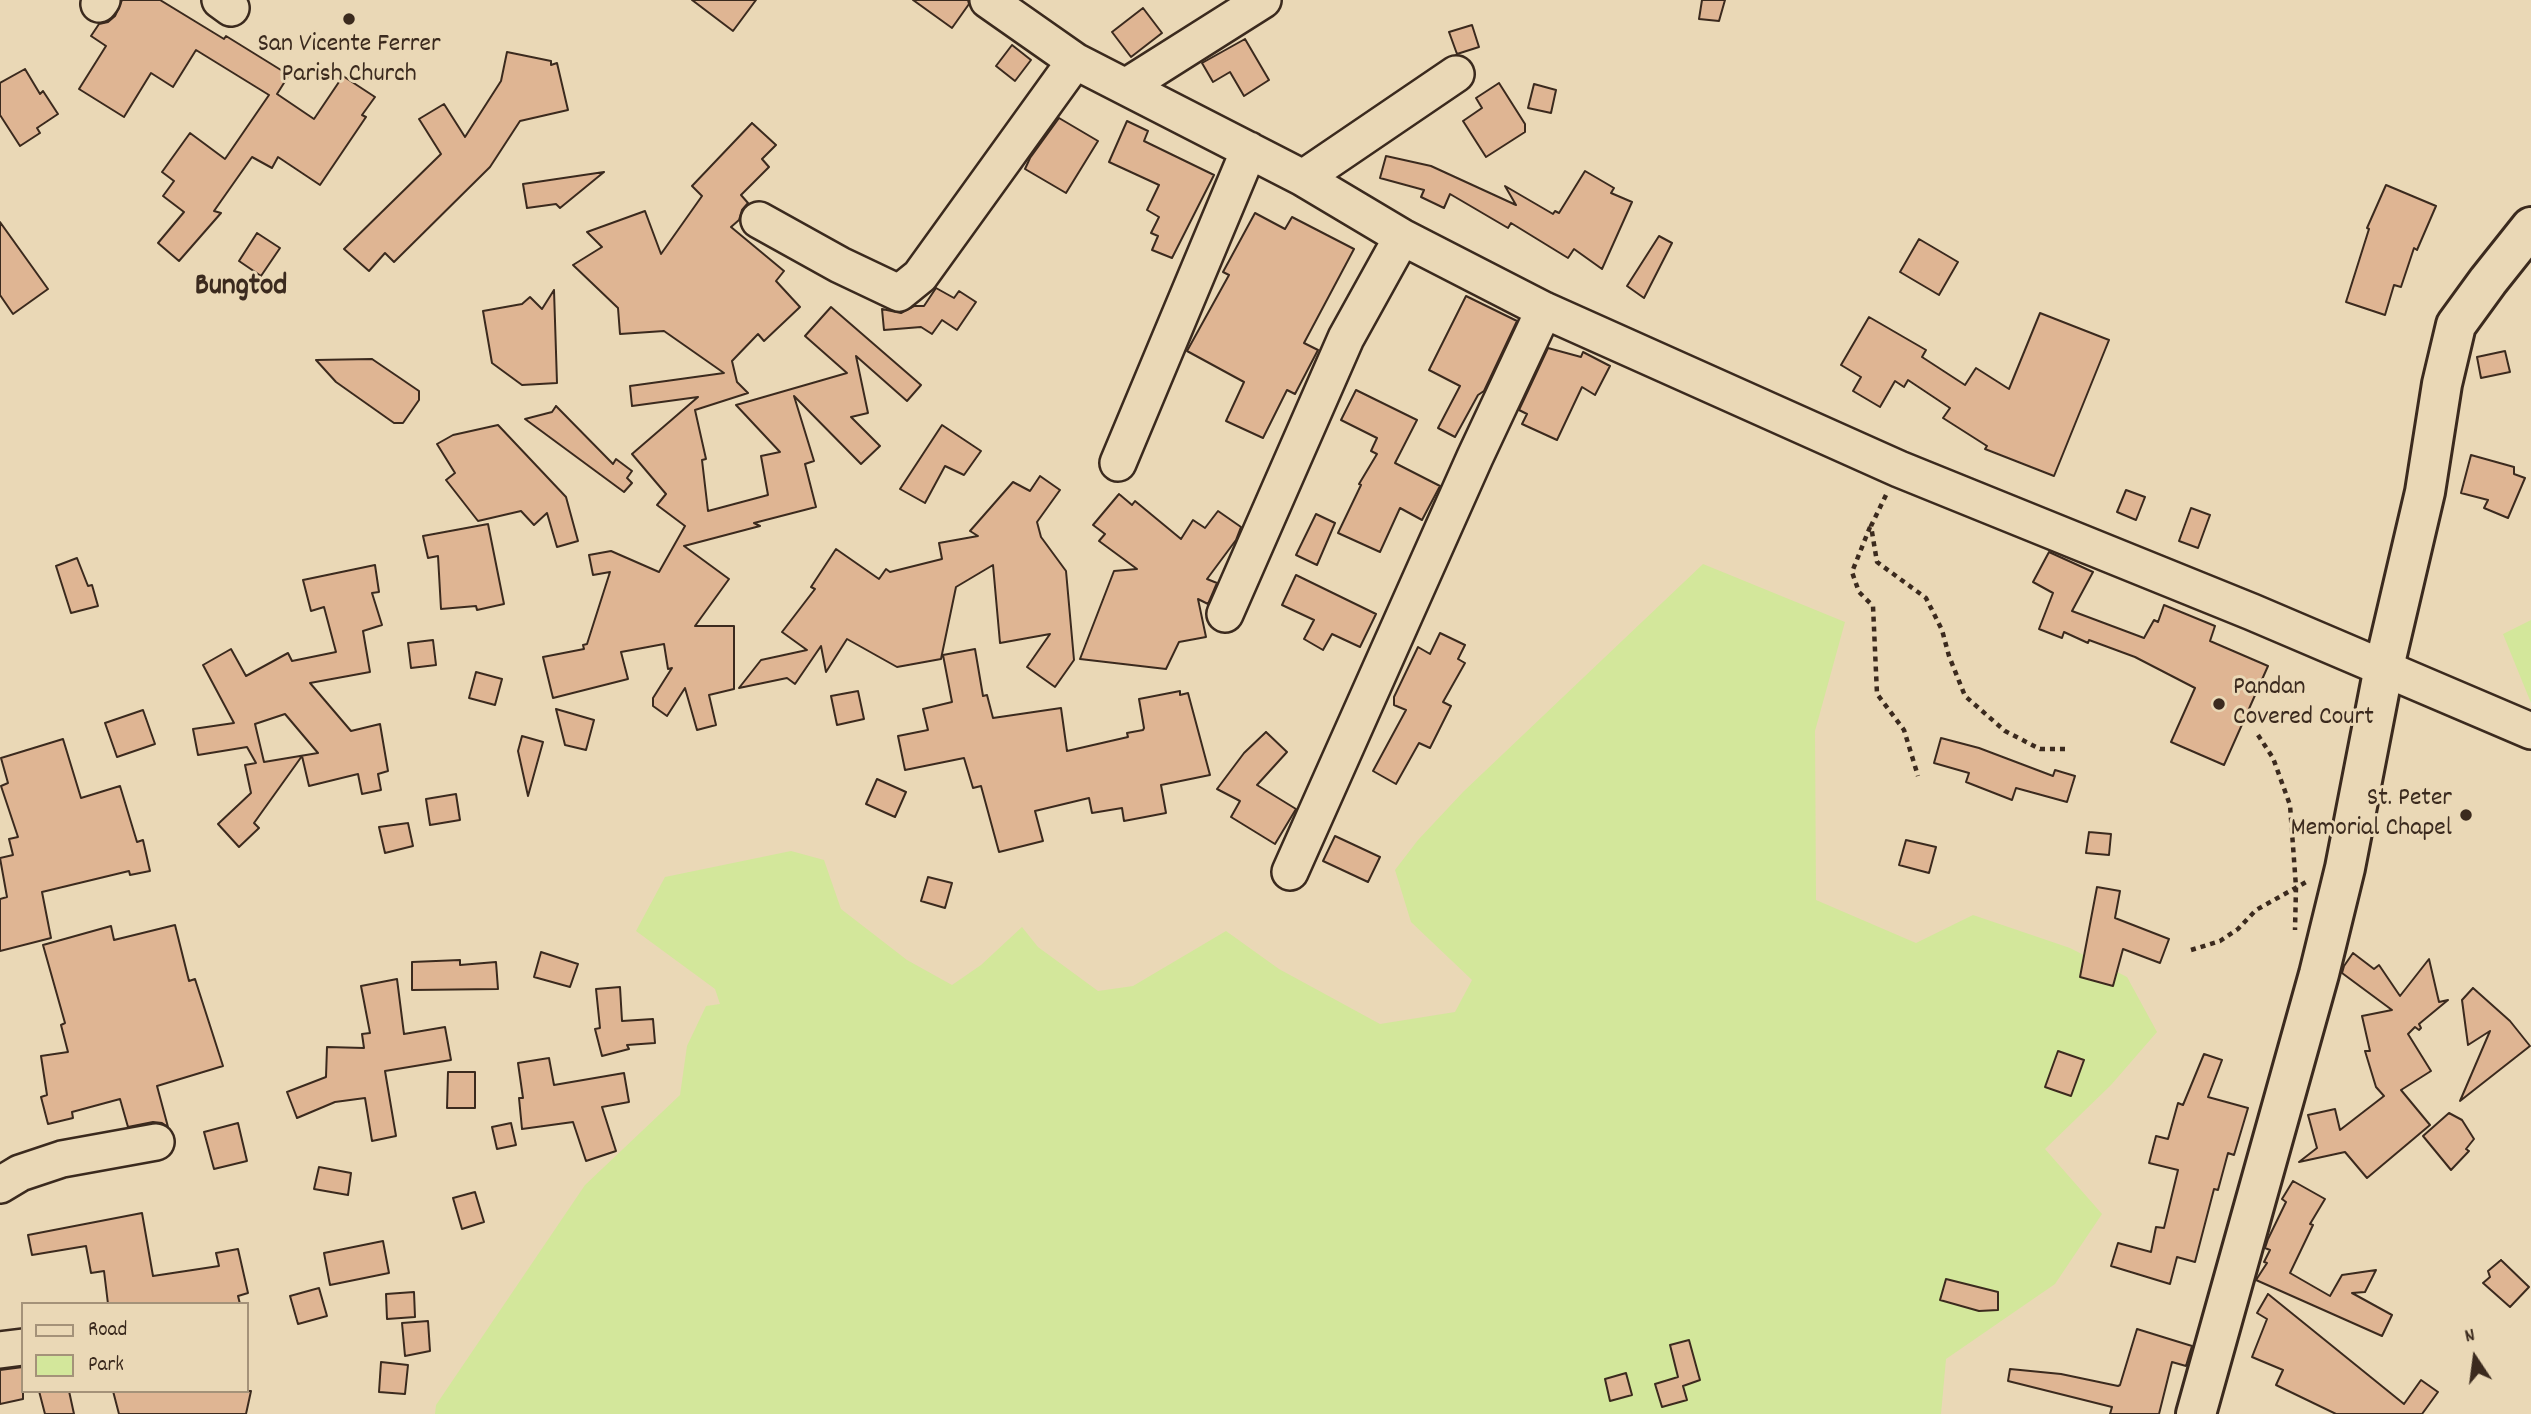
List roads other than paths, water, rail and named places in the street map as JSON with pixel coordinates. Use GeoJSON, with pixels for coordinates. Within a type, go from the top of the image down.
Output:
{"type":"FeatureCollection","features":[{"type":"Feature","properties":{"kind":"main road"},"geometry":{"type":"LineString","coordinates":[[2196,1414],[2319,974],[2345,868],[2384,667],[2425,492],[2442,384],[2456,326],[2531,227]]}},
{"type":"Feature","properties":{"kind":"street"},"geometry":{"type":"LineString","coordinates":[[988,0],[1075,61],[1303,178],[1402,237],[1544,310],[1899,469],[2384,667],[2531,731]]}},
{"type":"Feature","properties":{"kind":"street"},"geometry":{"type":"LineString","coordinates":[[1127,86],[1263,0]]}},
{"type":"Feature","properties":{"kind":"street"},"geometry":{"type":"LineString","coordinates":[[759,220],[840,265],[899,293],[920,276],[1075,61]]}},
{"type":"Feature","properties":{"kind":"street"},"geometry":{"type":"LineString","coordinates":[[1303,178],[1456,74]]}},
{"type":"Feature","properties":{"kind":"street"},"geometry":{"type":"LineString","coordinates":[[1118,463],[1249,150]]}},
{"type":"Feature","properties":{"kind":"street"},"geometry":{"type":"LineString","coordinates":[[1225,614],[1346,338],[1402,237]]}},
{"type":"Feature","properties":{"kind":"street"},"geometry":{"type":"LineString","coordinates":[[1290,872],[1475,457],[1544,310]]}},
{"type":"Feature","properties":{"kind":"street"},"geometry":{"type":"LineString","coordinates":[[0,1185],[20,1173],[62,1159],[156,1142]]}},
{"type":"Feature","properties":{"kind":"street"},"geometry":{"type":"LineString","coordinates":[[0,1350],[21,1347]]}},
{"type":"Feature","properties":{"kind":"place","name":"San Vicente Ferrer Parish Church"},"geometry":{"type":"Point","coordinates":[349,19]}},
{"type":"Feature","properties":{"kind":"place","name":"Pandan Covered Court"},"geometry":{"type":"Point","coordinates":[2219,704]}},
{"type":"Feature","properties":{"kind":"place","name":"St. Peter Memorial Chapel"},"geometry":{"type":"Point","coordinates":[2466,815]}},
{"type":"Feature","properties":{"kind":"district","name":"Bungtod"},"geometry":{"type":"Point","coordinates":[241,289]}}]}
